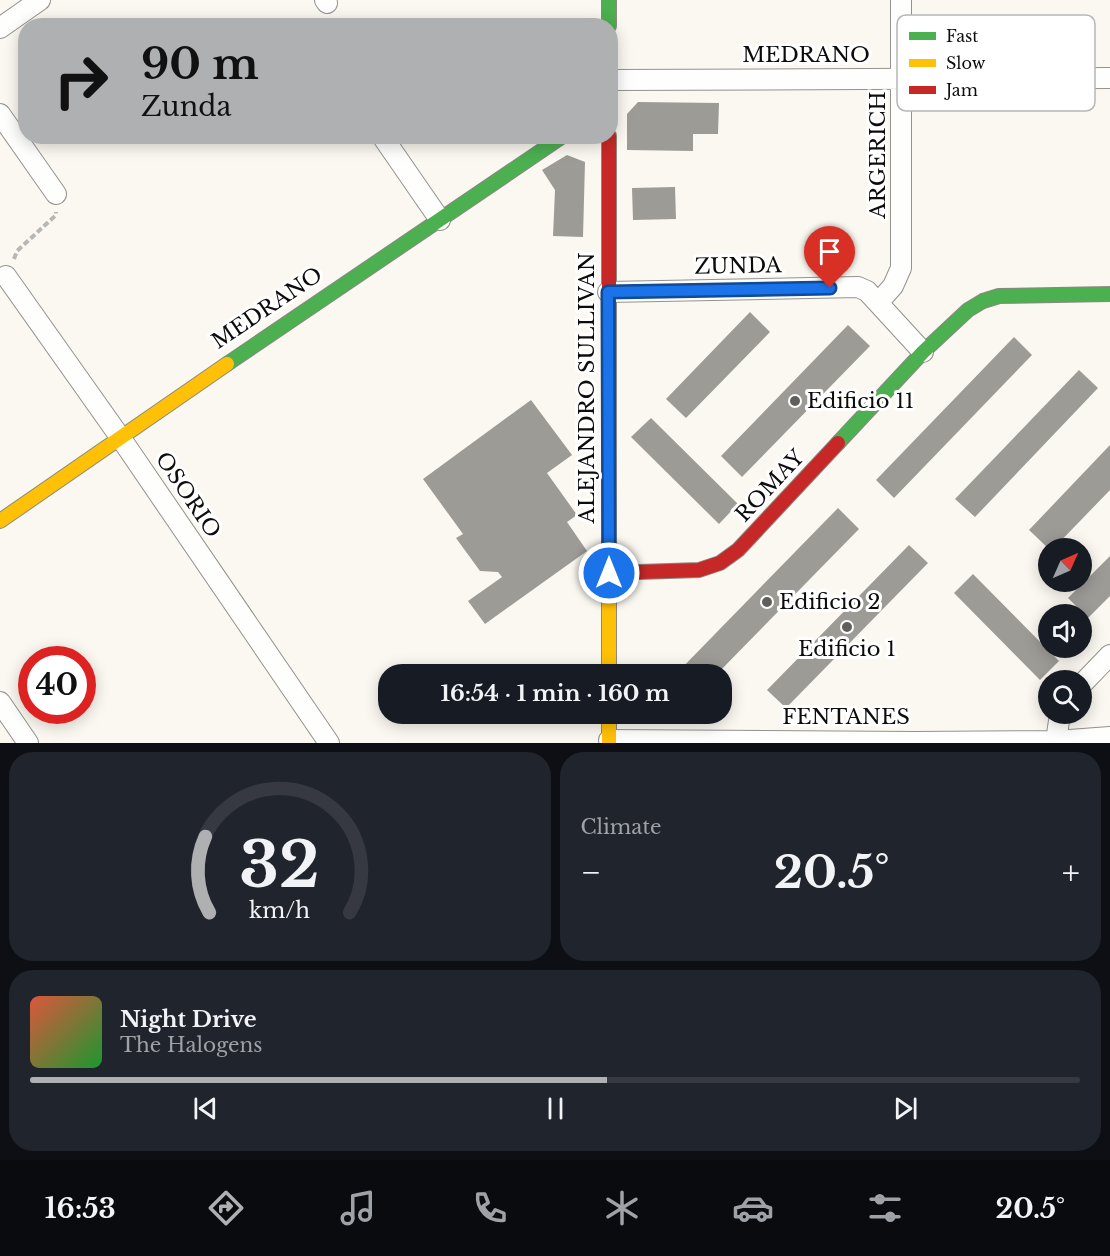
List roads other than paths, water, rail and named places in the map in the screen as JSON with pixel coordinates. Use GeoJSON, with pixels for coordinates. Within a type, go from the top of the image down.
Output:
{"type":"FeatureCollection","features":[{"type":"Feature","properties":{"kind":"street"},"geometry":{"type":"LineString","coordinates":[[0,28],[40,0]]}},
{"type":"Feature","properties":{"kind":"street"},"geometry":{"type":"LineString","coordinates":[[609,0],[609,18]]}},
{"type":"Feature","properties":{"kind":"street","name":"MEDRANO"},"geometry":{"type":"LineString","coordinates":[[618,80],[897,78]]}},
{"type":"Feature","properties":{"kind":"street","name":"ARGERICH"},"geometry":{"type":"LineString","coordinates":[[878,303],[893,286],[901,268],[902,111]]}},
{"type":"Feature","properties":{"kind":"street"},"geometry":{"type":"LineString","coordinates":[[0,114],[18,140]]}},
{"type":"Feature","properties":{"kind":"street"},"geometry":{"type":"LineString","coordinates":[[21,144],[56,194]]}},
{"type":"Feature","properties":{"kind":"street"},"geometry":{"type":"LineString","coordinates":[[388,144],[440,220]]}},
{"type":"Feature","properties":{"kind":"street","name":"MEDRANO"},"geometry":{"type":"LineString","coordinates":[[0,521],[550,144]]}},
{"type":"Feature","properties":{"kind":"street","name":"ALEJANDRO SULLIVAN"},"geometry":{"type":"LineString","coordinates":[[609,144],[609,664]]}},
{"type":"Feature","properties":{"kind":"street","name":"OSORIO"},"geometry":{"type":"LineString","coordinates":[[6,276],[120,437],[329,743]]}},
{"type":"Feature","properties":{"kind":"street","name":"ZUNDA"},"geometry":{"type":"LineString","coordinates":[[608,292],[858,287],[867,291],[923,352]]}},
{"type":"Feature","properties":{"kind":"street"},"geometry":{"type":"LineString","coordinates":[[923,352],[968,310],[983,301],[999,296],[1110,294]]}},
{"type":"Feature","properties":{"kind":"street","name":"ROMAY"},"geometry":{"type":"LineString","coordinates":[[609,573],[699,570],[729,556],[754,533],[923,352]]}},
{"type":"Feature","properties":{"kind":"street"},"geometry":{"type":"LineString","coordinates":[[1092,674],[1110,655]]}},
{"type":"Feature","properties":{"kind":"street"},"geometry":{"type":"LineString","coordinates":[[0,702],[28,743]]}},
{"type":"Feature","properties":{"kind":"street"},"geometry":{"type":"LineString","coordinates":[[609,724],[609,742]]}},
{"type":"Feature","properties":{"kind":"street"},"geometry":{"type":"LineString","coordinates":[[1056,741],[1059,724]]}},
{"type":"Feature","properties":{"kind":"street","name":"FENTANES"},"geometry":{"type":"LineString","coordinates":[[609,742],[1056,741],[1110,737]]}},
{"type":"Feature","properties":{"kind":"place","name":"Edificio 11"},"geometry":{"type":"Point","coordinates":[795,401]}},
{"type":"Feature","properties":{"kind":"place","name":"Edificio 2"},"geometry":{"type":"Point","coordinates":[767,602]}},
{"type":"Feature","properties":{"kind":"place","name":"Edificio 1"},"geometry":{"type":"Point","coordinates":[847,627]}}]}
